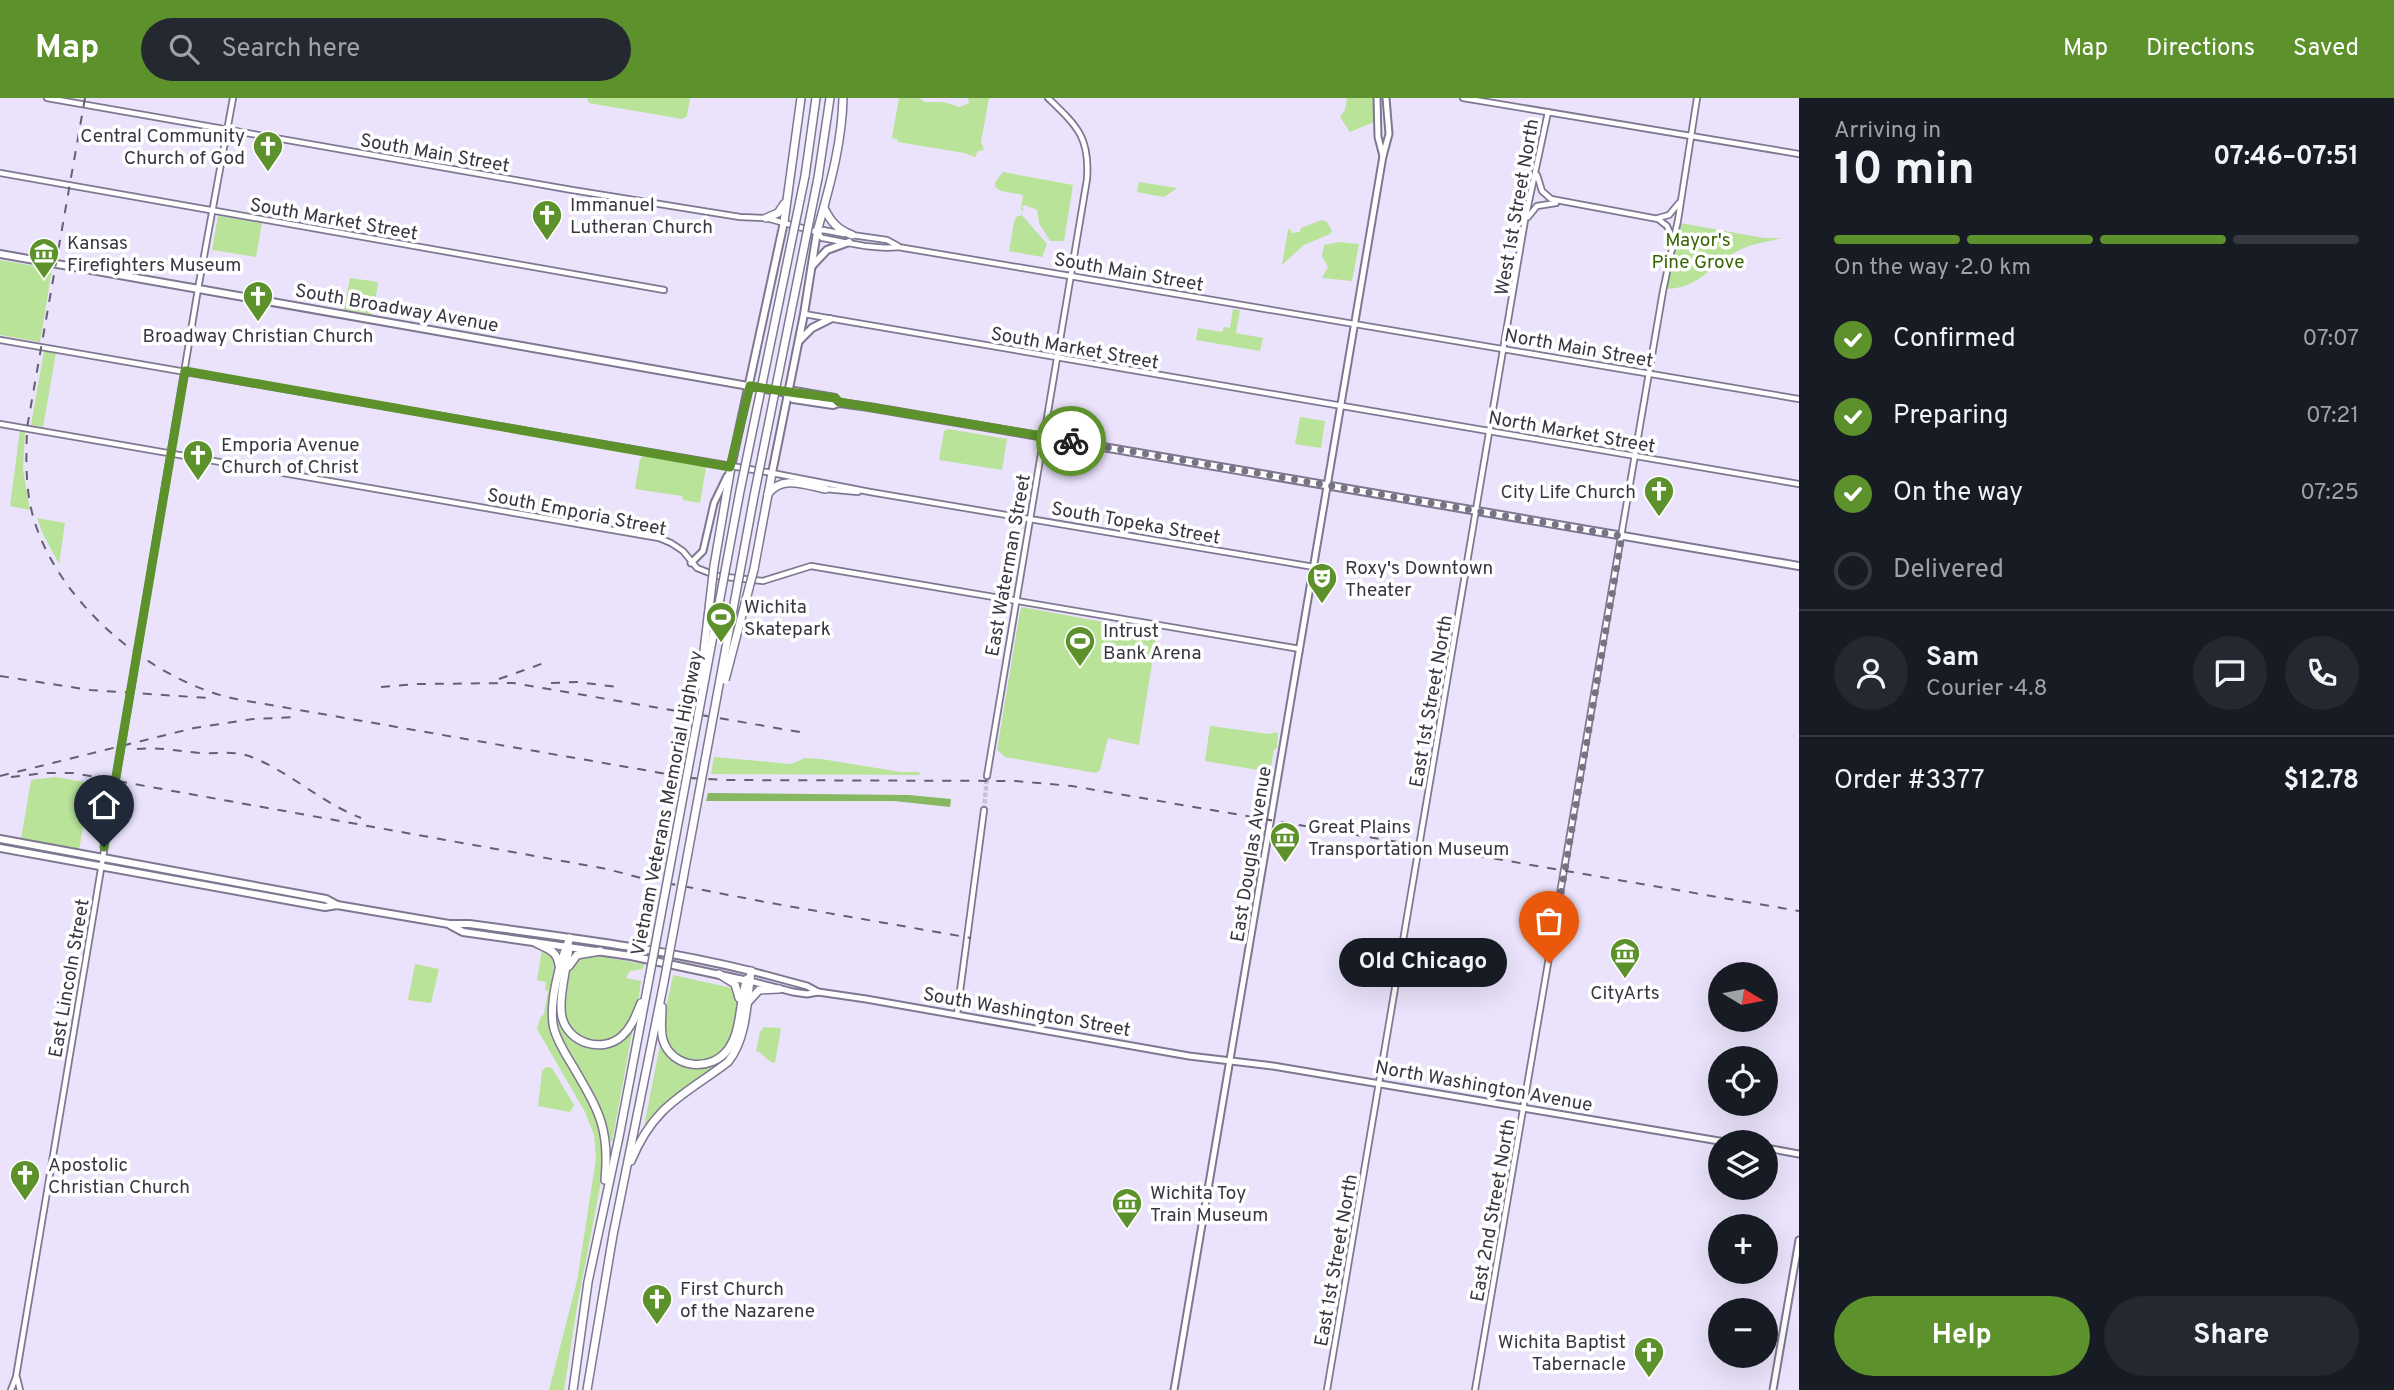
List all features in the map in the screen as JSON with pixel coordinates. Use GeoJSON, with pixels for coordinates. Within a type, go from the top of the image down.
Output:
{"type":"FeatureCollection","features":[{"type":"Feature","properties":{"kind":"highway"},"geometry":{"type":"LineString","coordinates":[[784,222],[801,98]]}},
{"type":"Feature","properties":{"kind":"highway","name":"Vietnam Veterans Memorial Highway"},"geometry":{"type":"LineString","coordinates":[[572,1390],[601,1212],[619,1137],[740,491],[789,262],[816,98]]}},
{"type":"Feature","properties":{"kind":"highway","name":"Vietnam Veterans Memorial Highway"},"geometry":{"type":"LineString","coordinates":[[588,1390],[592,1352],[621,1192],[664,982],[754,496],[803,265],[830,98]]}},
{"type":"Feature","properties":{"kind":"highway"},"geometry":{"type":"LineString","coordinates":[[817,232],[839,144],[843,98]]}},
{"type":"Feature","properties":{"kind":"highway"},"geometry":{"type":"LineString","coordinates":[[766,218],[778,213],[787,197]]}},
{"type":"Feature","properties":{"kind":"highway"},"geometry":{"type":"LineString","coordinates":[[824,208],[831,221],[850,239]]}},
{"type":"Feature","properties":{"kind":"highway"},"geometry":{"type":"LineString","coordinates":[[696,727],[714,566],[730,467]]}},
{"type":"Feature","properties":{"kind":"highway"},"geometry":{"type":"LineString","coordinates":[[711,732],[754,569],[772,473]]}},
{"type":"Feature","properties":{"kind":"highway"},"geometry":{"type":"LineString","coordinates":[[768,495],[772,488],[784,482],[825,489]]}},
{"type":"Feature","properties":{"kind":"highway"},"geometry":{"type":"LineString","coordinates":[[536,943],[552,951],[564,969]]}},
{"type":"Feature","properties":{"kind":"highway"},"geometry":{"type":"LineString","coordinates":[[568,944],[561,1009],[564,1023],[576,1038],[584,1043],[612,1043],[628,1030],[649,979]]}},
{"type":"Feature","properties":{"kind":"highway"},"geometry":{"type":"LineString","coordinates":[[600,951],[577,955],[564,969],[553,1009],[554,1028],[560,1045],[601,1118],[606,1135],[607,1154],[601,1212]]}},
{"type":"Feature","properties":{"kind":"highway"},"geometry":{"type":"LineString","coordinates":[[664,982],[662,1038],[674,1056],[689,1064],[709,1063],[727,1050],[751,971]]}},
{"type":"Feature","properties":{"kind":"highway"},"geometry":{"type":"LineString","coordinates":[[719,974],[737,988],[740,1006]]}},
{"type":"Feature","properties":{"kind":"highway"},"geometry":{"type":"LineString","coordinates":[[743,1023],[748,981]]}},
{"type":"Feature","properties":{"kind":"highway"},"geometry":{"type":"LineString","coordinates":[[621,1192],[647,1128],[676,1098],[729,1062],[737,1052],[748,1002],[753,995],[764,989],[779,989]]}},
{"type":"Feature","properties":{"kind":"main road"},"geometry":{"type":"LineString","coordinates":[[1377,98],[1378,137],[1383,156]]}},
{"type":"Feature","properties":{"kind":"main road","name":"East Douglas Avenue"},"geometry":{"type":"LineString","coordinates":[[1174,1390],[1315,567],[1354,322],[1389,134],[1386,98]]}},
{"type":"Feature","properties":{"kind":"main road"},"geometry":{"type":"LineString","coordinates":[[691,563],[702,551],[714,503],[730,467],[784,222]]}},
{"type":"Feature","properties":{"kind":"main road"},"geometry":{"type":"LineString","coordinates":[[772,473],[804,314],[817,232]]}},
{"type":"Feature","properties":{"kind":"main road"},"geometry":{"type":"LineString","coordinates":[[811,268],[827,250],[850,239]]}},
{"type":"Feature","properties":{"kind":"main road","name":"South Broadway Avenue"},"geometry":{"type":"LineString","coordinates":[[0,254],[750,386],[788,393],[793,399],[833,405],[839,402],[1799,566]]}},
{"type":"Feature","properties":{"kind":"main road"},"geometry":{"type":"LineString","coordinates":[[798,343],[813,327],[830,318]]}},
{"type":"Feature","properties":{"kind":"main road","name":"South Washington Street"},"geometry":{"type":"LineString","coordinates":[[0,839],[326,899],[337,905],[449,924],[469,924],[719,974],[779,989],[818,992],[957,1014],[1189,1056],[1231,1059]]}},
{"type":"Feature","properties":{"kind":"main road","name":"South Washington Street"},"geometry":{"type":"LineString","coordinates":[[0,848],[325,907],[337,905]]}},
{"type":"Feature","properties":{"kind":"main road","name":"South Washington Street"},"geometry":{"type":"LineString","coordinates":[[449,924],[463,932],[536,943],[678,954],[807,986],[818,992]]}},
{"type":"Feature","properties":{"kind":"main road","name":"North Washington Avenue"},"geometry":{"type":"LineString","coordinates":[[1231,1059],[1708,1139]]}},
{"type":"Feature","properties":{"kind":"main road"},"geometry":{"type":"LineString","coordinates":[[1778,1150],[1799,1154]]}},
{"type":"Feature","properties":{"kind":"main road"},"geometry":{"type":"LineString","coordinates":[[1773,1390],[1799,1240]]}},
{"type":"Feature","properties":{"kind":"street","name":"South Main Street"},"geometry":{"type":"LineString","coordinates":[[47,98],[578,191],[740,217],[766,218],[817,232],[822,238],[887,240],[898,247],[1354,322]]}},
{"type":"Feature","properties":{"kind":"street","name":"East Lincoln Street"},"geometry":{"type":"LineString","coordinates":[[11,1390],[16,1377],[198,289],[233,98]]}},
{"type":"Feature","properties":{"kind":"street","name":"East Waterman Street"},"geometry":{"type":"LineString","coordinates":[[987,776],[1088,161],[1087,148],[1076,125],[1048,98]]}},
{"type":"Feature","properties":{"kind":"street"},"geometry":{"type":"LineString","coordinates":[[1463,98],[1799,155]]}},
{"type":"Feature","properties":{"kind":"street","name":"East 2nd Street North"},"geometry":{"type":"LineString","coordinates":[[1475,1390],[1697,98]]}},
{"type":"Feature","properties":{"kind":"street","name":"West 1st Street North"},"geometry":{"type":"LineString","coordinates":[[1505,348],[1525,220],[1548,112]]}},
{"type":"Feature","properties":{"kind":"street"},"geometry":{"type":"LineString","coordinates":[[1536,171],[1545,196],[1565,203],[1658,219],[1669,215],[1679,203]]}},
{"type":"Feature","properties":{"kind":"street","name":"South Market Street"},"geometry":{"type":"LineString","coordinates":[[0,173],[664,290]]}},
{"type":"Feature","properties":{"kind":"street"},"geometry":{"type":"LineString","coordinates":[[1525,220],[1537,206],[1565,203]]}},
{"type":"Feature","properties":{"kind":"street"},"geometry":{"type":"LineString","coordinates":[[1658,219],[1670,230],[1672,247]]}},
{"type":"Feature","properties":{"kind":"street","name":"South Market Street"},"geometry":{"type":"LineString","coordinates":[[804,314],[1341,406]]}},
{"type":"Feature","properties":{"kind":"street","name":"North Main Street"},"geometry":{"type":"LineString","coordinates":[[1354,322],[1799,399]]}},
{"type":"Feature","properties":{"kind":"street","name":"South Topeka Street"},"geometry":{"type":"LineString","coordinates":[[0,340],[1315,567]]}},
{"type":"Feature","properties":{"kind":"street","name":"East 1st Street North"},"geometry":{"type":"LineString","coordinates":[[1327,1390],[1505,348]]}},
{"type":"Feature","properties":{"kind":"street","name":"North Market Street"},"geometry":{"type":"LineString","coordinates":[[1341,406],[1799,484]]}},
{"type":"Feature","properties":{"kind":"street","name":"South Emporia Street"},"geometry":{"type":"LineString","coordinates":[[0,424],[659,538],[671,542],[683,551],[691,563],[704,572],[717,576],[763,581],[811,566],[1300,649]]}},
{"type":"Feature","properties":{"kind":"street","name":"South Topeka Street"},"geometry":{"type":"LineString","coordinates":[[825,489],[870,492]]}},
{"type":"Feature","properties":{"kind":"street"},"geometry":{"type":"LineString","coordinates":[[957,1014],[984,810]]}},
{"type":"Feature","properties":{"kind":"street","name":"East Lincoln Street"},"geometry":{"type":"LineString","coordinates":[[16,1377],[20,1390]]}},
{"type":"Feature","properties":{"kind":"green space"},"geometry":{"type":"Polygon","coordinates":[[[587,98],[690,98],[687,116],[682,119],[589,103],[587,98]]]}},
{"type":"Feature","properties":{"kind":"green space"},"geometry":{"type":"Polygon","coordinates":[[[899,98],[919,98],[925,102],[943,102],[960,107],[969,103],[968,98],[989,98],[981,142],[984,150],[978,151],[975,157],[898,142],[892,138],[899,98]]]}},
{"type":"Feature","properties":{"kind":"green space"},"geometry":{"type":"Polygon","coordinates":[[[1347,98],[1373,98],[1374,122],[1350,132],[1340,117],[1345,110],[1347,98]]]}},
{"type":"Feature","properties":{"kind":"green space"},"geometry":{"type":"Polygon","coordinates":[[[1003,172],[1073,185],[1064,241],[1050,241],[1039,223],[1037,210],[1025,205],[1022,207],[1024,211],[1021,210],[1023,195],[1001,191],[995,187],[995,182],[1003,172]]]}},
{"type":"Feature","properties":{"kind":"green space"},"geometry":{"type":"Polygon","coordinates":[[[1139,182],[1177,188],[1164,197],[1137,192],[1139,182]]]}},
{"type":"Feature","properties":{"kind":"green space"},"geometry":{"type":"Polygon","coordinates":[[[1020,213],[1047,244],[1042,257],[1009,251],[1014,222],[1017,216],[1021,216],[1020,213]]]}},
{"type":"Feature","properties":{"kind":"green space"},"geometry":{"type":"Polygon","coordinates":[[[218,216],[262,223],[256,257],[212,250],[218,216]]]}},
{"type":"Feature","properties":{"kind":"green space"},"geometry":{"type":"Polygon","coordinates":[[[1322,220],[1327,222],[1332,231],[1330,234],[1304,245],[1282,265],[1288,230],[1291,229],[1291,233],[1300,232],[1301,228],[1322,220]]]}},
{"type":"Feature","properties":{"kind":"green space","name":"Mayor's Pine Grove"},"geometry":{"type":"Polygon","coordinates":[[[1680,223],[1764,238],[1781,238],[1744,248],[1690,284],[1667,289],[1680,223]]]}},
{"type":"Feature","properties":{"kind":"green space"},"geometry":{"type":"Polygon","coordinates":[[[1339,242],[1359,244],[1352,281],[1322,278],[1328,267],[1322,256],[1324,245],[1339,242]]]}},
{"type":"Feature","properties":{"kind":"green space"},"geometry":{"type":"Polygon","coordinates":[[[0,260],[52,269],[40,342],[0,335],[0,260]]]}},
{"type":"Feature","properties":{"kind":"green space"},"geometry":{"type":"Polygon","coordinates":[[[350,278],[378,282],[373,315],[344,310],[350,278]]]}},
{"type":"Feature","properties":{"kind":"green space"},"geometry":{"type":"Polygon","coordinates":[[[1233,309],[1240,310],[1236,333],[1263,338],[1260,351],[1196,340],[1198,328],[1222,332],[1224,327],[1230,328],[1233,309]]]}},
{"type":"Feature","properties":{"kind":"green space"},"geometry":{"type":"Polygon","coordinates":[[[44,351],[56,353],[43,427],[31,425],[44,351]]]}},
{"type":"Feature","properties":{"kind":"green space"},"geometry":{"type":"Polygon","coordinates":[[[1300,417],[1325,421],[1321,448],[1295,444],[1300,417]]]}},
{"type":"Feature","properties":{"kind":"green space"},"geometry":{"type":"Polygon","coordinates":[[[948,429],[1007,439],[1002,470],[939,460],[944,431],[948,429]]]}},
{"type":"Feature","properties":{"kind":"green space"},"geometry":{"type":"Polygon","coordinates":[[[20,430],[25,431],[23,470],[30,510],[10,506],[20,430]]]}},
{"type":"Feature","properties":{"kind":"green space"},"geometry":{"type":"Polygon","coordinates":[[[643,456],[706,467],[700,503],[683,500],[682,496],[635,489],[640,459],[643,456]]]}},
{"type":"Feature","properties":{"kind":"green space"},"geometry":{"type":"Polygon","coordinates":[[[37,518],[65,523],[59,564],[43,534],[37,518]]]}},
{"type":"Feature","properties":{"kind":"green space"},"geometry":{"type":"Polygon","coordinates":[[[1022,607],[1157,632],[1139,745],[1108,738],[1100,770],[1096,773],[1005,757],[997,750],[1022,607]]]}},
{"type":"Feature","properties":{"kind":"green space"},"geometry":{"type":"Polygon","coordinates":[[[1210,726],[1270,734],[1276,732],[1277,748],[1274,750],[1270,772],[1205,761],[1210,726]]]}},
{"type":"Feature","properties":{"kind":"green space"},"geometry":{"type":"Polygon","coordinates":[[[714,757],[791,764],[805,758],[821,759],[901,772],[919,772],[920,775],[711,774],[714,757]]]}},
{"type":"Feature","properties":{"kind":"green space"},"geometry":{"type":"Polygon","coordinates":[[[55,777],[91,783],[79,850],[21,839],[31,780],[55,777]]]}},
{"type":"Feature","properties":{"kind":"green space"},"geometry":{"type":"Polygon","coordinates":[[[708,793],[909,795],[951,799],[950,807],[894,801],[706,801],[708,793]]]}},
{"type":"Feature","properties":{"kind":"green space"},"geometry":{"type":"Polygon","coordinates":[[[542,949],[551,952],[557,964],[550,1021],[598,1115],[605,1161],[564,1390],[549,1390],[577,1281],[596,1159],[594,1135],[585,1112],[537,1029],[544,1014],[548,991],[545,990],[546,982],[537,980],[542,949]]]}},
{"type":"Feature","properties":{"kind":"green space"},"geometry":{"type":"Polygon","coordinates":[[[590,955],[644,964],[643,969],[630,971],[626,978],[641,981],[634,1014],[618,1034],[600,1042],[581,1039],[573,1033],[564,1014],[572,965],[576,959],[590,955]]]}},
{"type":"Feature","properties":{"kind":"green space"},"geometry":{"type":"Polygon","coordinates":[[[415,964],[439,969],[431,1003],[408,1000],[415,964]]]}},
{"type":"Feature","properties":{"kind":"green space"},"geometry":{"type":"Polygon","coordinates":[[[673,975],[736,989],[737,1002],[732,1035],[723,1051],[707,1061],[698,1062],[680,1057],[667,1043],[664,1021],[673,975]]]}},
{"type":"Feature","properties":{"kind":"green space"},"geometry":{"type":"Polygon","coordinates":[[[557,1000],[564,1028],[594,1047],[630,1031],[632,1033],[612,1142],[609,1141],[598,1104],[562,1038],[557,1020],[557,1000]]]}},
{"type":"Feature","properties":{"kind":"green space"},"geometry":{"type":"Polygon","coordinates":[[[764,1027],[781,1028],[775,1063],[756,1051],[760,1032],[764,1027]]]}},
{"type":"Feature","properties":{"kind":"green space"},"geometry":{"type":"Polygon","coordinates":[[[661,1040],[665,1050],[697,1067],[733,1046],[730,1057],[666,1102],[644,1126],[661,1040]]]}},
{"type":"Feature","properties":{"kind":"green space"},"geometry":{"type":"Polygon","coordinates":[[[546,1067],[552,1068],[574,1105],[570,1112],[538,1106],[542,1071],[546,1067]]]}},
{"type":"Feature","properties":{"kind":"tunnel"},"geometry":{"type":"LineString","coordinates":[[984,810],[987,776]]}},
{"type":"Feature","properties":{"kind":"railway"},"geometry":{"type":"LineString","coordinates":[[85,98],[27,428],[29,500],[48,554],[66,583],[88,610],[114,635],[173,676],[204,690],[236,699],[690,778],[1015,781],[1072,786],[1799,911]]}},
{"type":"Feature","properties":{"kind":"railway"},"geometry":{"type":"LineString","coordinates":[[499,679],[544,663]]}},
{"type":"Feature","properties":{"kind":"railway"},"geometry":{"type":"LineString","coordinates":[[0,676],[90,690],[208,698]]}},
{"type":"Feature","properties":{"kind":"railway"},"geometry":{"type":"LineString","coordinates":[[551,683],[577,682],[617,687]]}},
{"type":"Feature","properties":{"kind":"railway"},"geometry":{"type":"LineString","coordinates":[[381,687],[513,683],[800,732]]}},
{"type":"Feature","properties":{"kind":"railway"},"geometry":{"type":"LineString","coordinates":[[0,776],[194,728],[253,719],[298,717]]}},
{"type":"Feature","properties":{"kind":"railway"},"geometry":{"type":"LineString","coordinates":[[137,749],[234,753],[247,756],[268,764],[361,818]]}},
{"type":"Feature","properties":{"kind":"railway"},"geometry":{"type":"LineString","coordinates":[[11,777],[73,773],[971,938]]}},
{"type":"Feature","properties":{"kind":"way so far"},"geometry":{"type":"LineString","coordinates":[[1071,441],[1622,536],[1549,963]]}},
{"type":"Feature","properties":{"kind":"place","name":"Central Community Church of God"},"geometry":{"type":"Point","coordinates":[268,173]}},
{"type":"Feature","properties":{"kind":"place","name":"Immanuel Lutheran Church"},"geometry":{"type":"Point","coordinates":[547,242]}},
{"type":"Feature","properties":{"kind":"place","name":"Kansas Firefighters Museum"},"geometry":{"type":"Point","coordinates":[44,280]}},
{"type":"Feature","properties":{"kind":"place","name":"Broadway Christian Church"},"geometry":{"type":"Point","coordinates":[258,323]}},
{"type":"Feature","properties":{"kind":"place","name":"Emporia Avenue Church of Christ"},"geometry":{"type":"Point","coordinates":[198,482]}},
{"type":"Feature","properties":{"kind":"place","name":"City Life Church"},"geometry":{"type":"Point","coordinates":[1659,518]}},
{"type":"Feature","properties":{"kind":"place","name":"Roxy's Downtown Theater"},"geometry":{"type":"Point","coordinates":[1322,605]}},
{"type":"Feature","properties":{"kind":"place","name":"Wichita Skatepark"},"geometry":{"type":"Point","coordinates":[721,644]}},
{"type":"Feature","properties":{"kind":"place","name":"Intrust Bank Arena"},"geometry":{"type":"Point","coordinates":[1080,668]}},
{"type":"Feature","properties":{"kind":"place","name":"Great Plains Transportation Museum"},"geometry":{"type":"Point","coordinates":[1285,864]}},
{"type":"Feature","properties":{"kind":"place","name":"Old Chicago"},"geometry":{"type":"Point","coordinates":[1549,963]}},
{"type":"Feature","properties":{"kind":"place","name":"CityArts"},"geometry":{"type":"Point","coordinates":[1625,980]}},
{"type":"Feature","properties":{"kind":"place","name":"Apostolic Christian Church"},"geometry":{"type":"Point","coordinates":[25,1202]}},
{"type":"Feature","properties":{"kind":"place","name":"Wichita Toy Train Museum"},"geometry":{"type":"Point","coordinates":[1127,1230]}},
{"type":"Feature","properties":{"kind":"place","name":"First Church of the Nazarene"},"geometry":{"type":"Point","coordinates":[657,1326]}},
{"type":"Feature","properties":{"kind":"place","name":"Wichita Baptist Tabernacle"},"geometry":{"type":"Point","coordinates":[1649,1379]}},
{"type":"Feature","properties":{"kind":"route"},"geometry":{"type":"LineString","coordinates":[[104,847],[185,371],[730,467],[750,386],[835,398],[839,402],[1071,441]]}}]}
